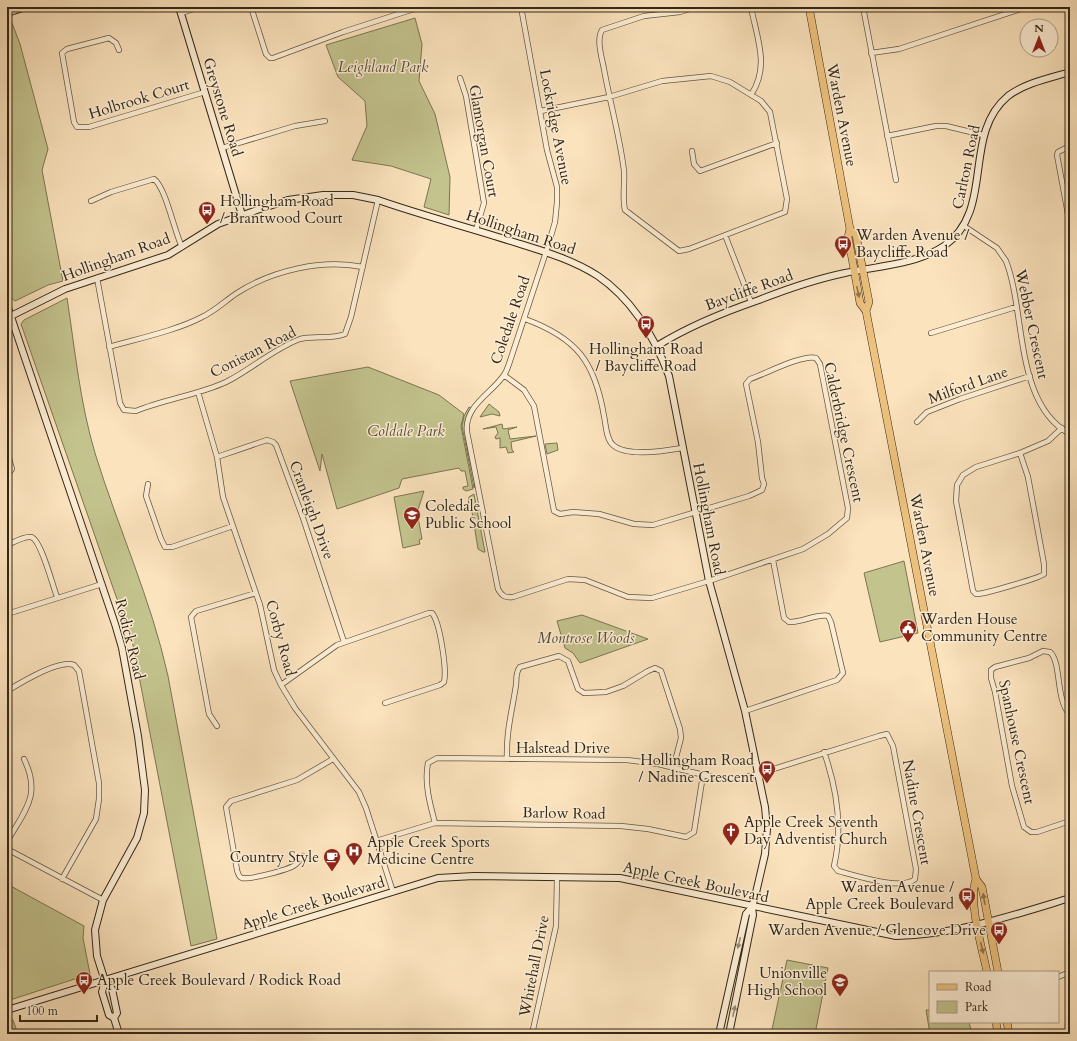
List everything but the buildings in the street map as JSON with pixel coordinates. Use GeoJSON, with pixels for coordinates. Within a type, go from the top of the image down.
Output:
{"type":"FeatureCollection","features":[{"type":"Feature","properties":{"kind":"main road"},"geometry":{"type":"LineString","coordinates":[[7,13],[26,7]]}},
{"type":"Feature","properties":{"kind":"main road","name":"Warden Avenue"},"geometry":{"type":"LineString","coordinates":[[808,7],[850,229],[848,237],[860,303],[866,311],[976,879],[982,887],[998,971]]}},
{"type":"Feature","properties":{"kind":"main road","name":"Greystone Road"},"geometry":{"type":"LineString","coordinates":[[180,10],[242,215]]}},
{"type":"Feature","properties":{"kind":"main road","name":"Carlton Road"},"geometry":{"type":"LineString","coordinates":[[854,271],[899,263],[931,253],[950,241],[964,226],[974,196],[983,134],[993,112],[1009,96],[1025,88],[1070,72]]}},
{"type":"Feature","properties":{"kind":"main road","name":"Hollingham Road"},"geometry":{"type":"LineString","coordinates":[[9,317],[65,289],[161,258],[182,247],[218,224],[288,200],[323,195],[354,195],[378,200],[546,252],[563,258],[599,277],[633,308],[657,346],[669,376],[709,581],[745,711],[765,807],[767,839],[752,907]]}},
{"type":"Feature","properties":{"kind":"main road","name":"Warden Avenue"},"geometry":{"type":"LineString","coordinates":[[850,229],[856,235],[863,270],[869,302],[866,311]]}},
{"type":"Feature","properties":{"kind":"main road","name":"Baycliffe Road"},"geometry":{"type":"LineString","coordinates":[[657,346],[713,317],[751,302],[816,280],[854,271]]}},
{"type":"Feature","properties":{"kind":"main road","name":"Rodick Road"},"geometry":{"type":"LineString","coordinates":[[7,305],[9,317],[102,584],[122,648],[143,763],[145,790],[144,813],[137,838],[125,863],[103,900],[96,922],[95,947],[105,981],[112,989],[117,1013],[114,1018]]}},
{"type":"Feature","properties":{"kind":"main road","name":"Apple Creek Boulevard"},"geometry":{"type":"LineString","coordinates":[[7,1010],[438,878],[474,876],[620,878],[752,907],[896,936],[925,934],[978,924],[1070,898]]}},
{"type":"Feature","properties":{"kind":"main road","name":"Warden Avenue"},"geometry":{"type":"LineString","coordinates":[[976,879],[972,888],[979,937],[987,971]]}},
{"type":"Feature","properties":{"kind":"main road"},"geometry":{"type":"LineString","coordinates":[[719,1034],[746,914],[752,907]]}},
{"type":"Feature","properties":{"kind":"main road"},"geometry":{"type":"LineString","coordinates":[[729,1034],[753,915],[752,907]]}},
{"type":"Feature","properties":{"kind":"main road","name":"Rodick Road"},"geometry":{"type":"LineString","coordinates":[[105,981],[102,992],[109,1015],[114,1018],[119,1034]]}},
{"type":"Feature","properties":{"kind":"main road"},"geometry":{"type":"LineString","coordinates":[[996,1023],[998,1034]]}},
{"type":"Feature","properties":{"kind":"main road"},"geometry":{"type":"LineString","coordinates":[[1007,1023],[1009,1034]]}},
{"type":"Feature","properties":{"kind":"street"},"geometry":{"type":"LineString","coordinates":[[180,10],[200,7]]}},
{"type":"Feature","properties":{"kind":"street"},"geometry":{"type":"LineString","coordinates":[[251,7],[266,54],[270,58],[274,58],[343,32],[420,7]]}},
{"type":"Feature","properties":{"kind":"street","name":"Lockridge Avenue"},"geometry":{"type":"LineString","coordinates":[[522,7],[557,194],[555,222],[546,252]]}},
{"type":"Feature","properties":{"kind":"street"},"geometry":{"type":"LineString","coordinates":[[541,111],[609,97],[662,81],[711,76],[730,82],[761,101],[770,112],[787,199],[785,212],[689,249],[679,251],[635,216],[628,213],[624,203],[624,172],[609,97],[599,41],[600,34],[602,30],[644,16],[680,12],[696,7]]}},
{"type":"Feature","properties":{"kind":"street"},"geometry":{"type":"LineString","coordinates":[[751,7],[762,68],[760,81],[751,95]]}},
{"type":"Feature","properties":{"kind":"street"},"geometry":{"type":"LineString","coordinates":[[863,7],[896,180]]}},
{"type":"Feature","properties":{"kind":"street"},"geometry":{"type":"LineString","coordinates":[[871,54],[899,49],[1027,7]]}},
{"type":"Feature","properties":{"kind":"street","name":"Holbrook Court"},"geometry":{"type":"LineString","coordinates":[[119,50],[116,43],[109,38],[67,49],[62,54],[74,122],[77,127],[89,128],[205,92]]}},
{"type":"Feature","properties":{"kind":"street","name":"Glamorgan Court"},"geometry":{"type":"LineString","coordinates":[[460,78],[466,96],[484,203],[476,230]]}},
{"type":"Feature","properties":{"kind":"street"},"geometry":{"type":"LineString","coordinates":[[222,148],[295,126],[325,121]]}},
{"type":"Feature","properties":{"kind":"street"},"geometry":{"type":"LineString","coordinates":[[888,136],[936,126],[946,126],[983,134]]}},
{"type":"Feature","properties":{"kind":"street"},"geometry":{"type":"LineString","coordinates":[[692,151],[694,164],[700,171],[777,143]]}},
{"type":"Feature","properties":{"kind":"street"},"geometry":{"type":"LineString","coordinates":[[1070,146],[1058,152],[1057,155],[1070,225]]}},
{"type":"Feature","properties":{"kind":"street"},"geometry":{"type":"LineString","coordinates":[[91,201],[111,192],[154,179],[160,186],[175,233],[182,247]]}},
{"type":"Feature","properties":{"kind":"street","name":"Conistan Road"},"geometry":{"type":"LineString","coordinates":[[97,278],[120,403],[124,410],[136,411],[225,382],[276,350],[296,341],[310,337],[337,337],[345,334],[348,331],[378,200]]}},
{"type":"Feature","properties":{"kind":"street","name":"Webber Crescent"},"geometry":{"type":"LineString","coordinates":[[964,226],[1000,252],[1008,266],[1030,376],[1036,394],[1047,412],[1070,434]]}},
{"type":"Feature","properties":{"kind":"street"},"geometry":{"type":"LineString","coordinates":[[725,234],[751,302]]}},
{"type":"Feature","properties":{"kind":"street","name":"Coledale Road"},"geometry":{"type":"LineString","coordinates":[[546,252],[515,349],[504,375],[471,410],[466,423],[498,589],[504,597],[513,597],[568,579],[586,580],[628,597],[652,598],[709,581]]}},
{"type":"Feature","properties":{"kind":"street"},"geometry":{"type":"LineString","coordinates":[[109,347],[190,323],[208,314],[238,293],[267,279],[310,266],[325,264],[363,268]]}},
{"type":"Feature","properties":{"kind":"street"},"geometry":{"type":"LineString","coordinates":[[931,333],[1016,307]]}},
{"type":"Feature","properties":{"kind":"street"},"geometry":{"type":"LineString","coordinates":[[524,319],[557,333],[574,347],[588,363],[596,380],[608,435],[613,446],[620,449],[640,452],[682,448]]}},
{"type":"Feature","properties":{"kind":"street","name":"Calderbridge Crescent"},"geometry":{"type":"LineString","coordinates":[[695,513],[749,496],[762,490],[764,484],[758,442],[746,384],[750,379],[810,356],[816,358],[820,364],[848,508],[847,518],[828,534],[803,549],[709,581]]}},
{"type":"Feature","properties":{"kind":"street"},"geometry":{"type":"LineString","coordinates":[[504,375],[524,390],[534,406],[553,508],[556,513],[599,514],[634,524],[648,525],[665,523],[695,513]]}},
{"type":"Feature","properties":{"kind":"street","name":"Milford Lane"},"geometry":{"type":"LineString","coordinates":[[917,422],[927,412],[933,409],[1030,376]]}},
{"type":"Feature","properties":{"kind":"street","name":"Corby Road"},"geometry":{"type":"LineString","coordinates":[[198,392],[218,457],[223,497],[264,618],[274,670],[295,708],[359,792],[366,808],[393,892]]}},
{"type":"Feature","properties":{"kind":"street"},"geometry":{"type":"LineString","coordinates":[[1020,453],[1028,477],[1044,564],[1044,574],[1039,577],[990,592],[976,594],[973,591],[956,501],[957,485],[963,475],[976,467],[1020,453],[1048,440],[1062,428]]}},
{"type":"Feature","properties":{"kind":"street","name":"Cranleigh Drive"},"geometry":{"type":"LineString","coordinates":[[218,457],[267,440],[274,442],[303,518],[344,642]]}},
{"type":"Feature","properties":{"kind":"street"},"geometry":{"type":"LineString","coordinates":[[7,451],[12,469],[7,475]]}},
{"type":"Feature","properties":{"kind":"street"},"geometry":{"type":"LineString","coordinates":[[148,484],[146,496],[161,540],[166,546],[172,548],[233,526]]}},
{"type":"Feature","properties":{"kind":"street"},"geometry":{"type":"LineString","coordinates":[[7,545],[25,538],[31,537],[35,539],[40,548],[57,597]]}},
{"type":"Feature","properties":{"kind":"street"},"geometry":{"type":"LineString","coordinates":[[745,711],[837,680],[843,673],[831,622],[828,616],[821,615],[796,623],[789,622],[784,618],[773,560]]}},
{"type":"Feature","properties":{"kind":"street"},"geometry":{"type":"LineString","coordinates":[[7,614],[102,584]]}},
{"type":"Feature","properties":{"kind":"street"},"geometry":{"type":"LineString","coordinates":[[217,726],[209,714],[191,617],[196,611],[256,593]]}},
{"type":"Feature","properties":{"kind":"street"},"geometry":{"type":"LineString","coordinates":[[281,685],[296,676],[330,650],[344,642],[429,613],[435,617],[446,673],[444,682],[440,685],[385,702]]}},
{"type":"Feature","properties":{"kind":"street","name":"Spanhouse Crescent"},"geometry":{"type":"LineString","coordinates":[[1070,715],[1064,707],[1055,661],[1050,652],[1043,651],[1029,658],[995,667],[991,670],[991,678],[995,692],[1012,786],[1024,828],[1031,832],[1037,832],[1070,821]]}},
{"type":"Feature","properties":{"kind":"street"},"geometry":{"type":"LineString","coordinates":[[507,759],[508,727],[516,684],[516,672],[520,667],[559,656],[568,661],[578,689],[584,693],[606,692],[623,686],[655,668],[661,671],[680,728],[680,738],[673,769]]}},
{"type":"Feature","properties":{"kind":"street"},"geometry":{"type":"LineString","coordinates":[[7,691],[35,675],[65,664],[74,665],[79,671],[99,783],[99,799],[96,818],[62,879]]}},
{"type":"Feature","properties":{"kind":"street","name":"Nadine Crescent"},"geometry":{"type":"LineString","coordinates":[[759,773],[824,752],[882,734],[887,734],[893,746],[916,869],[915,879],[913,882],[903,885],[873,880],[838,871],[834,866],[838,818],[837,804],[834,787],[824,752]]}},
{"type":"Feature","properties":{"kind":"street","name":"Halstead Drive"},"geometry":{"type":"LineString","coordinates":[[435,823],[426,773],[428,763],[436,758],[627,760],[658,764],[673,769],[721,779],[736,779],[759,773]]}},
{"type":"Feature","properties":{"kind":"street"},"geometry":{"type":"LineString","coordinates":[[303,856],[290,868],[249,878],[239,876],[226,807],[231,801],[302,778],[333,759]]}},
{"type":"Feature","properties":{"kind":"street"},"geometry":{"type":"LineString","coordinates":[[7,842],[28,804],[33,791],[30,773],[24,760]]}},
{"type":"Feature","properties":{"kind":"street","name":"Barlow Road"},"geometry":{"type":"LineString","coordinates":[[376,841],[435,823],[621,826],[648,829],[686,837],[694,832],[703,775]]}},
{"type":"Feature","properties":{"kind":"street"},"geometry":{"type":"LineString","coordinates":[[7,849],[103,900]]}},
{"type":"Feature","properties":{"kind":"street","name":"Whitehall Drive"},"geometry":{"type":"LineString","coordinates":[[532,1034],[556,926],[556,878]]}},
{"type":"Feature","properties":{"kind":"street"},"geometry":{"type":"LineString","coordinates":[[1059,977],[1070,972]]}},
{"type":"Feature","properties":{"kind":"green space","name":"Leighland Park"},"geometry":{"type":"Polygon","coordinates":[[[415,18],[422,44],[419,81],[435,114],[450,177],[449,215],[424,207],[431,179],[391,166],[352,160],[367,126],[365,101],[338,77],[326,45],[415,18]]]}},
{"type":"Feature","properties":{"kind":"green space"},"geometry":{"type":"Polygon","coordinates":[[[12,23],[20,44],[48,149],[42,170],[63,281],[48,285],[15,301],[10,297],[7,285],[7,25],[12,23]]]}},
{"type":"Feature","properties":{"kind":"green space"},"geometry":{"type":"Polygon","coordinates":[[[67,298],[85,415],[95,453],[153,619],[168,676],[217,939],[191,946],[133,645],[21,324],[24,320],[67,298]]]}},
{"type":"Feature","properties":{"kind":"green space","name":"Coldale Park"},"geometry":{"type":"Polygon","coordinates":[[[368,367],[439,395],[464,414],[461,426],[473,489],[466,491],[463,489],[463,487],[468,486],[465,471],[461,471],[459,468],[402,479],[399,488],[337,509],[322,454],[320,471],[290,381],[368,367]]]}},
{"type":"Feature","properties":{"kind":"green space"},"geometry":{"type":"Polygon","coordinates":[[[489,404],[499,412],[500,416],[492,414],[480,417],[489,404]]]}},
{"type":"Feature","properties":{"kind":"green space"},"geometry":{"type":"Polygon","coordinates":[[[469,407],[471,408],[467,415],[465,434],[475,482],[474,488],[462,426],[464,416],[469,407]]]}},
{"type":"Feature","properties":{"kind":"green space"},"geometry":{"type":"Polygon","coordinates":[[[502,424],[503,429],[517,427],[508,430],[510,439],[536,436],[511,442],[512,450],[514,452],[508,453],[506,447],[500,448],[500,438],[496,439],[495,437],[498,433],[496,427],[483,429],[502,424]]]}},
{"type":"Feature","properties":{"kind":"green space"},"geometry":{"type":"Polygon","coordinates":[[[557,443],[558,450],[547,454],[545,444],[557,443]]]}},
{"type":"Feature","properties":{"kind":"green space"},"geometry":{"type":"Polygon","coordinates":[[[424,491],[416,516],[418,517],[422,539],[419,540],[420,544],[403,548],[394,497],[424,491]]]}},
{"type":"Feature","properties":{"kind":"green space"},"geometry":{"type":"Polygon","coordinates":[[[474,494],[485,552],[478,549],[472,512],[468,507],[469,497],[474,494]]]}},
{"type":"Feature","properties":{"kind":"green space"},"geometry":{"type":"Polygon","coordinates":[[[904,561],[918,633],[880,642],[864,573],[904,561]]]}},
{"type":"Feature","properties":{"kind":"green space","name":"Montrose Woods"},"geometry":{"type":"Polygon","coordinates":[[[582,615],[648,639],[580,663],[573,653],[565,648],[557,621],[582,615]]]}},
{"type":"Feature","properties":{"kind":"green space"},"geometry":{"type":"Polygon","coordinates":[[[7,884],[84,926],[83,938],[90,974],[7,1001],[7,884]]]}},
{"type":"Feature","properties":{"kind":"green space"},"geometry":{"type":"Polygon","coordinates":[[[787,960],[828,968],[815,1034],[771,1034],[787,960]]]}},
{"type":"Feature","properties":{"kind":"green space"},"geometry":{"type":"Polygon","coordinates":[[[926,1010],[929,1010],[929,1023],[969,1023],[972,1034],[930,1034],[926,1010]]]}},
{"type":"Feature","properties":{"kind":"green space"},"geometry":{"type":"Polygon","coordinates":[[[13,1020],[18,1034],[7,1034],[7,1021],[13,1020]]]}},
{"type":"Feature","properties":{"kind":"place","name":"Hollingham Road / Brantwood Court"},"geometry":{"type":"Point","coordinates":[207,225]}},
{"type":"Feature","properties":{"kind":"place","name":"Warden Avenue / Baycliffe Road"},"geometry":{"type":"Point","coordinates":[843,259]}},
{"type":"Feature","properties":{"kind":"place","name":"Hollingham Road / Baycliffe Road"},"geometry":{"type":"Point","coordinates":[646,339]}},
{"type":"Feature","properties":{"kind":"place","name":"Coledale Public School"},"geometry":{"type":"Point","coordinates":[412,530]}},
{"type":"Feature","properties":{"kind":"place","name":"Warden House Community Centre"},"geometry":{"type":"Point","coordinates":[908,643]}},
{"type":"Feature","properties":{"kind":"place","name":"Hollingham Road / Nadine Crescent"},"geometry":{"type":"Point","coordinates":[767,784]}},
{"type":"Feature","properties":{"kind":"place","name":"Apple Creek Seventh Day Adventist Church"},"geometry":{"type":"Point","coordinates":[731,846]}},
{"type":"Feature","properties":{"kind":"place","name":"Apple Creek Sports Medicine Centre"},"geometry":{"type":"Point","coordinates":[354,866]}},
{"type":"Feature","properties":{"kind":"place","name":"Country Style"},"geometry":{"type":"Point","coordinates":[332,872]}},
{"type":"Feature","properties":{"kind":"place","name":"Warden Avenue / Apple Creek Boulevard"},"geometry":{"type":"Point","coordinates":[967,911]}},
{"type":"Feature","properties":{"kind":"place","name":"Warden Avenue / Glencove Drive"},"geometry":{"type":"Point","coordinates":[999,945]}},
{"type":"Feature","properties":{"kind":"place","name":"Apple Creek Boulevard / Rodick Road"},"geometry":{"type":"Point","coordinates":[84,995]}},
{"type":"Feature","properties":{"kind":"place","name":"Unionville High School"},"geometry":{"type":"Point","coordinates":[840,997]}}]}
